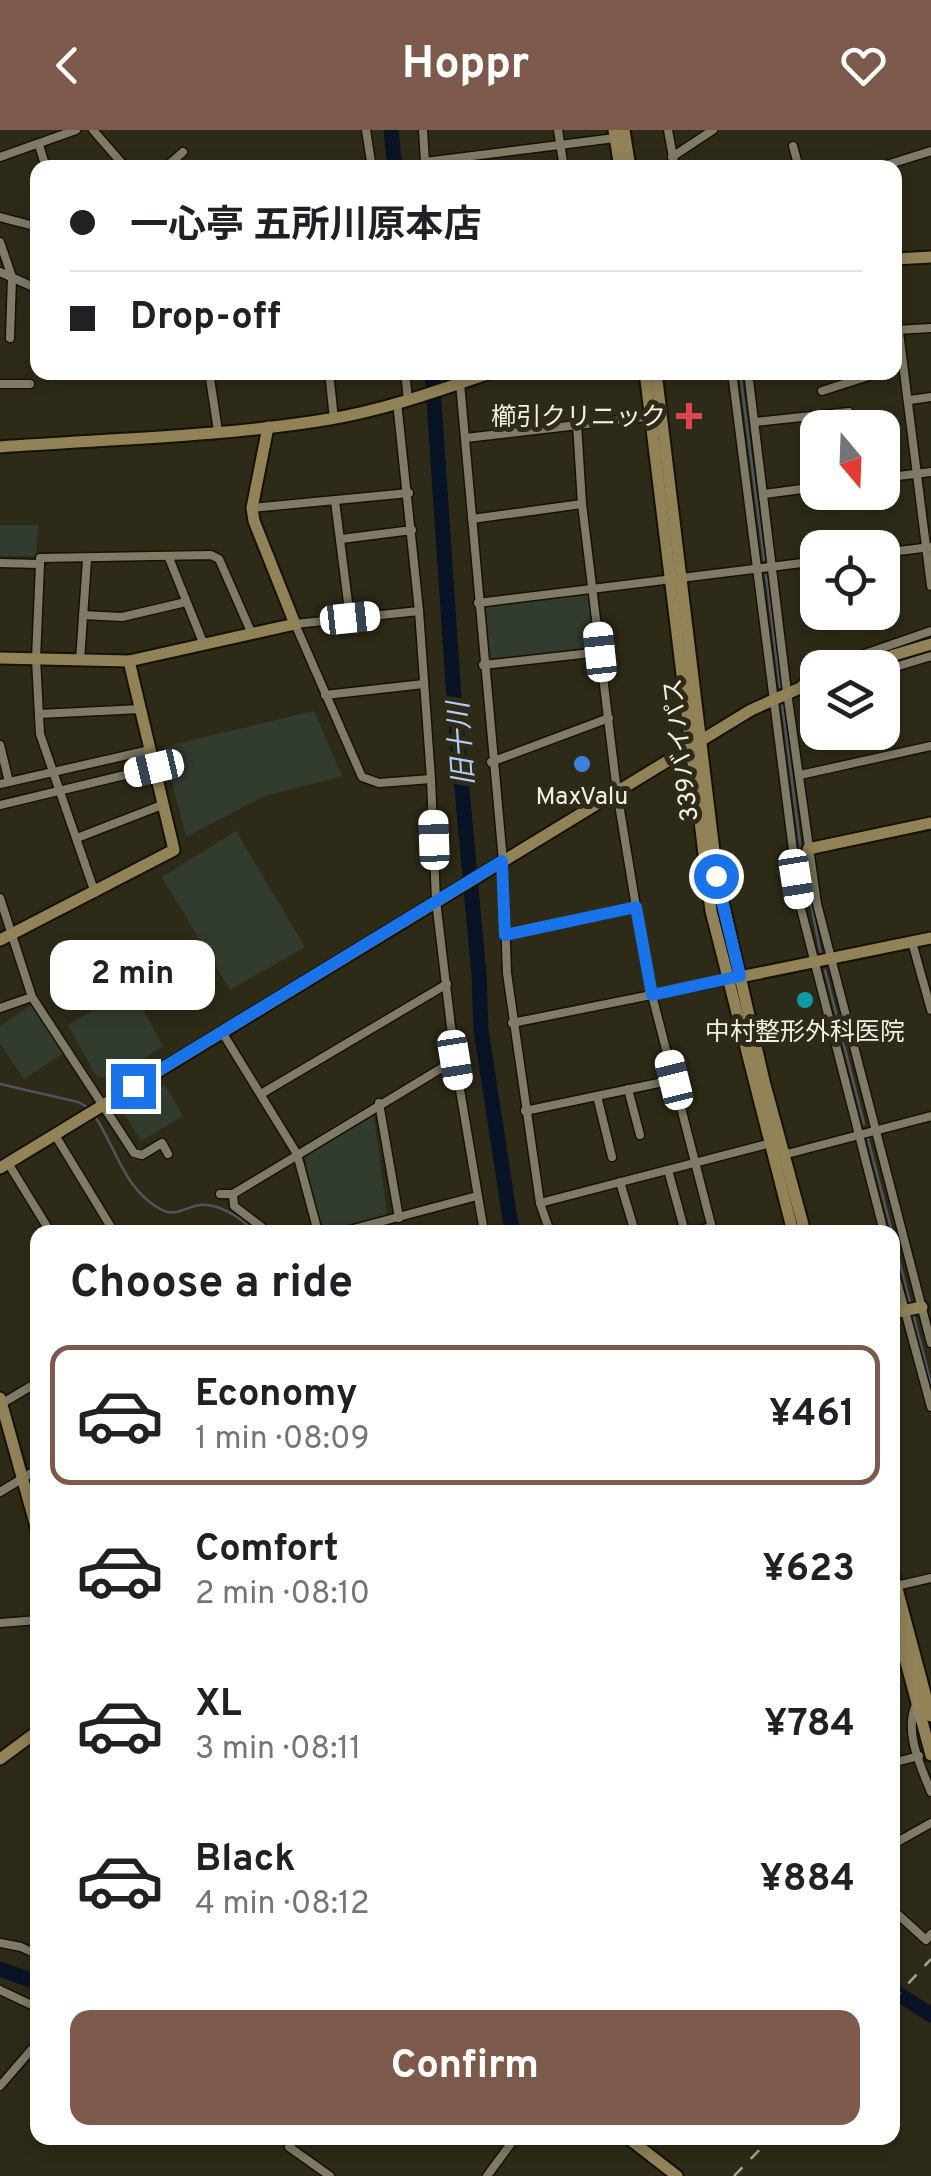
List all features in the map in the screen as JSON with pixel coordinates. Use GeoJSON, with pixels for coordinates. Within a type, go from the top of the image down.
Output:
{"type":"FeatureCollection","features":[{"type":"Feature","properties":{"kind":"street"},"geometry":{"type":"LineString","coordinates":[[0,157],[76,130]]}},
{"type":"Feature","properties":{"kind":"street"},"geometry":{"type":"LineString","coordinates":[[93,130],[119,159]]}},
{"type":"Feature","properties":{"kind":"street"},"geometry":{"type":"LineString","coordinates":[[366,130],[371,160]]}},
{"type":"Feature","properties":{"kind":"street"},"geometry":{"type":"LineString","coordinates":[[423,130],[423,160]]}},
{"type":"Feature","properties":{"kind":"street"},"geometry":{"type":"LineString","coordinates":[[558,130],[563,160]]}},
{"type":"Feature","properties":{"kind":"street"},"geometry":{"type":"LineString","coordinates":[[668,130],[673,160]]}},
{"type":"Feature","properties":{"kind":"street"},"geometry":{"type":"LineString","coordinates":[[672,157],[708,131]]}},
{"type":"Feature","properties":{"kind":"street"},"geometry":{"type":"LineString","coordinates":[[454,160],[561,146],[618,133]]}},
{"type":"Feature","properties":{"kind":"street"},"geometry":{"type":"LineString","coordinates":[[618,133],[620,160]]}},
{"type":"Feature","properties":{"kind":"street"},"geometry":{"type":"LineString","coordinates":[[618,133],[627,160]]}},
{"type":"Feature","properties":{"kind":"street"},"geometry":{"type":"LineString","coordinates":[[39,144],[44,160]]}},
{"type":"Feature","properties":{"kind":"street"},"geometry":{"type":"LineString","coordinates":[[794,146],[797,160]]}},
{"type":"Feature","properties":{"kind":"street"},"geometry":{"type":"LineString","coordinates":[[901,160],[931,150]]}},
{"type":"Feature","properties":{"kind":"street"},"geometry":{"type":"LineString","coordinates":[[174,160],[183,152]]}},
{"type":"Feature","properties":{"kind":"street"},"geometry":{"type":"LineString","coordinates":[[0,218],[30,224]]}},
{"type":"Feature","properties":{"kind":"street"},"geometry":{"type":"LineString","coordinates":[[0,242],[12,277],[10,338]]}},
{"type":"Feature","properties":{"kind":"street"},"geometry":{"type":"LineString","coordinates":[[902,259],[931,257]]}},
{"type":"Feature","properties":{"kind":"street"},"geometry":{"type":"LineString","coordinates":[[0,272],[30,285]]}},
{"type":"Feature","properties":{"kind":"street"},"geometry":{"type":"LineString","coordinates":[[902,331],[931,328]]}},
{"type":"Feature","properties":{"kind":"street"},"geometry":{"type":"LineString","coordinates":[[902,376],[910,400],[931,583]]}},
{"type":"Feature","properties":{"kind":"street"},"geometry":{"type":"LineString","coordinates":[[211,380],[218,431]]}},
{"type":"Feature","properties":{"kind":"street"},"geometry":{"type":"LineString","coordinates":[[330,380],[334,419]]}},
{"type":"Feature","properties":{"kind":"street"},"geometry":{"type":"LineString","coordinates":[[405,380],[409,493],[439,900],[455,1060],[483,1225]]}},
{"type":"Feature","properties":{"kind":"street"},"geometry":{"type":"LineString","coordinates":[[0,447],[334,419],[405,400],[455,380]]}},
{"type":"Feature","properties":{"kind":"street"},"geometry":{"type":"LineString","coordinates":[[460,380],[502,861],[512,1024],[540,1203],[548,1225]]}},
{"type":"Feature","properties":{"kind":"street"},"geometry":{"type":"LineString","coordinates":[[466,438],[656,416],[647,380]]}},
{"type":"Feature","properties":{"kind":"street","name":"339バイパス"},"geometry":{"type":"LineString","coordinates":[[656,380],[656,416],[716,876],[775,1142]]}},
{"type":"Feature","properties":{"kind":"street"},"geometry":{"type":"LineString","coordinates":[[733,380],[759,568],[787,692],[792,853],[800,904],[882,1225]]}},
{"type":"Feature","properties":{"kind":"street"},"geometry":{"type":"LineString","coordinates":[[749,380],[808,849],[830,960],[874,1131],[928,1305],[931,1344]]}},
{"type":"Feature","properties":{"kind":"street"},"geometry":{"type":"LineString","coordinates":[[822,391],[856,380]]}},
{"type":"Feature","properties":{"kind":"street"},"geometry":{"type":"LineString","coordinates":[[0,384],[30,384]]}},
{"type":"Feature","properties":{"kind":"street"},"geometry":{"type":"LineString","coordinates":[[910,400],[931,397]]}},
{"type":"Feature","properties":{"kind":"street"},"geometry":{"type":"LineString","coordinates":[[754,422],[800,417]]}},
{"type":"Feature","properties":{"kind":"street"},"geometry":{"type":"LineString","coordinates":[[577,424],[582,504],[617,792],[636,907],[652,995],[711,1225]]}},
{"type":"Feature","properties":{"kind":"street"},"geometry":{"type":"LineString","coordinates":[[268,427],[252,508],[254,521],[362,776],[379,782],[431,780]]}},
{"type":"Feature","properties":{"kind":"street"},"geometry":{"type":"LineString","coordinates":[[900,476],[931,472]]}},
{"type":"Feature","properties":{"kind":"street"},"geometry":{"type":"LineString","coordinates":[[764,494],[800,489]]}},
{"type":"Feature","properties":{"kind":"street"},"geometry":{"type":"LineString","coordinates":[[252,508],[409,493]]}},
{"type":"Feature","properties":{"kind":"street"},"geometry":{"type":"LineString","coordinates":[[336,501],[350,618]]}},
{"type":"Feature","properties":{"kind":"street"},"geometry":{"type":"LineString","coordinates":[[472,520],[582,504]]}},
{"type":"Feature","properties":{"kind":"street"},"geometry":{"type":"LineString","coordinates":[[341,540],[412,530]]}},
{"type":"Feature","properties":{"kind":"street"},"geometry":{"type":"LineString","coordinates":[[900,551],[929,547]]}},
{"type":"Feature","properties":{"kind":"street"},"geometry":{"type":"LineString","coordinates":[[94,893],[40,734],[36,659],[40,558],[211,555],[219,559],[252,634]]}},
{"type":"Feature","properties":{"kind":"street"},"geometry":{"type":"LineString","coordinates":[[169,558],[204,645]]}},
{"type":"Feature","properties":{"kind":"street"},"geometry":{"type":"LineString","coordinates":[[80,660],[87,560]]}},
{"type":"Feature","properties":{"kind":"street"},"geometry":{"type":"LineString","coordinates":[[0,563],[40,564]]}},
{"type":"Feature","properties":{"kind":"street"},"geometry":{"type":"LineString","coordinates":[[478,603],[800,563]]}},
{"type":"Feature","properties":{"kind":"street"},"geometry":{"type":"LineString","coordinates":[[83,614],[122,617],[186,602]]}},
{"type":"Feature","properties":{"kind":"street"},"geometry":{"type":"LineString","coordinates":[[0,658],[129,661],[295,624],[419,611]]}},
{"type":"Feature","properties":{"kind":"street"},"geometry":{"type":"LineString","coordinates":[[876,650],[931,631]]}},
{"type":"Feature","properties":{"kind":"street"},"geometry":{"type":"LineString","coordinates":[[900,653],[931,644]]}},
{"type":"Feature","properties":{"kind":"street"},"geometry":{"type":"LineString","coordinates":[[484,665],[600,652]]}},
{"type":"Feature","properties":{"kind":"street"},"geometry":{"type":"LineString","coordinates":[[900,665],[931,656]]}},
{"type":"Feature","properties":{"kind":"street"},"geometry":{"type":"LineString","coordinates":[[6,938],[174,850],[129,661]]}},
{"type":"Feature","properties":{"kind":"street"},"geometry":{"type":"LineString","coordinates":[[46,1225],[4,1166],[800,683]]}},
{"type":"Feature","properties":{"kind":"street"},"geometry":{"type":"LineString","coordinates":[[326,695],[424,684]]}},
{"type":"Feature","properties":{"kind":"street"},"geometry":{"type":"LineString","coordinates":[[787,692],[800,687]]}},
{"type":"Feature","properties":{"kind":"street"},"geometry":{"type":"LineString","coordinates":[[39,714],[141,709]]}},
{"type":"Feature","properties":{"kind":"street"},"geometry":{"type":"LineString","coordinates":[[492,762],[609,718]]}},
{"type":"Feature","properties":{"kind":"street"},"geometry":{"type":"LineString","coordinates":[[696,744],[711,912],[726,980],[803,1225]]}},
{"type":"Feature","properties":{"kind":"street"},"geometry":{"type":"LineString","coordinates":[[0,746],[4,784],[150,750]]}},
{"type":"Feature","properties":{"kind":"street"},"geometry":{"type":"LineString","coordinates":[[800,775],[931,746]]}},
{"type":"Feature","properties":{"kind":"street"},"geometry":{"type":"LineString","coordinates":[[0,804],[154,768]]}},
{"type":"Feature","properties":{"kind":"street"},"geometry":{"type":"LineString","coordinates":[[77,838],[162,804]]}},
{"type":"Feature","properties":{"kind":"street"},"geometry":{"type":"LineString","coordinates":[[808,849],[931,823]]}},
{"type":"Feature","properties":{"kind":"street"},"geometry":{"type":"LineString","coordinates":[[0,898],[6,938],[32,996],[101,1106],[134,1153],[142,1156],[162,1144],[168,1154]]}},
{"type":"Feature","properties":{"kind":"street"},"geometry":{"type":"LineString","coordinates":[[505,935],[636,907]]}},
{"type":"Feature","properties":{"kind":"street"},"geometry":{"type":"LineString","coordinates":[[512,1024],[931,938]]}},
{"type":"Feature","properties":{"kind":"street"},"geometry":{"type":"LineString","coordinates":[[912,942],[931,1010]]}},
{"type":"Feature","properties":{"kind":"street"},"geometry":{"type":"LineString","coordinates":[[261,1094],[447,984]]}},
{"type":"Feature","properties":{"kind":"street"},"geometry":{"type":"LineString","coordinates":[[0,1008],[32,996]]}},
{"type":"Feature","properties":{"kind":"street"},"geometry":{"type":"LineString","coordinates":[[222,1032],[297,1154],[316,1225]]}},
{"type":"Feature","properties":{"kind":"street"},"geometry":{"type":"LineString","coordinates":[[220,1194],[232,1194],[455,1060]]}},
{"type":"Feature","properties":{"kind":"street"},"geometry":{"type":"LineString","coordinates":[[525,1110],[674,1080]]}},
{"type":"Feature","properties":{"kind":"street"},"geometry":{"type":"LineString","coordinates":[[628,1089],[640,1135]]}},
{"type":"Feature","properties":{"kind":"street"},"geometry":{"type":"LineString","coordinates":[[597,1096],[612,1157]]}},
{"type":"Feature","properties":{"kind":"street"},"geometry":{"type":"LineString","coordinates":[[379,1104],[398,1218]]}},
{"type":"Feature","properties":{"kind":"street"},"geometry":{"type":"LineString","coordinates":[[779,1156],[931,1116]]}},
{"type":"Feature","properties":{"kind":"street"},"geometry":{"type":"LineString","coordinates":[[55,1135],[110,1225]]}},
{"type":"Feature","properties":{"kind":"street"},"geometry":{"type":"LineString","coordinates":[[540,1203],[775,1142]]}},
{"type":"Feature","properties":{"kind":"street"},"geometry":{"type":"LineString","coordinates":[[779,1156],[792,1225]]}},
{"type":"Feature","properties":{"kind":"street"},"geometry":{"type":"LineString","coordinates":[[668,1170],[686,1225]]}},
{"type":"Feature","properties":{"kind":"street"},"geometry":{"type":"LineString","coordinates":[[620,1182],[633,1225]]}},
{"type":"Feature","properties":{"kind":"street"},"geometry":{"type":"LineString","coordinates":[[232,1194],[234,1206],[259,1225]]}},
{"type":"Feature","properties":{"kind":"street"},"geometry":{"type":"LineString","coordinates":[[370,1225],[477,1196]]}},
{"type":"Feature","properties":{"kind":"street"},"geometry":{"type":"LineString","coordinates":[[900,1312],[928,1305]]}},
{"type":"Feature","properties":{"kind":"street"},"geometry":{"type":"LineString","coordinates":[[900,1315],[931,1407]]}},
{"type":"Feature","properties":{"kind":"street"},"geometry":{"type":"LineString","coordinates":[[30,1386],[1,1401],[6,1442],[30,1506]]}},
{"type":"Feature","properties":{"kind":"street"},"geometry":{"type":"LineString","coordinates":[[0,1492],[30,1474]]}},
{"type":"Feature","properties":{"kind":"street"},"geometry":{"type":"LineString","coordinates":[[900,1586],[931,1578]]}},
{"type":"Feature","properties":{"kind":"street"},"geometry":{"type":"LineString","coordinates":[[900,1606],[925,1704],[925,1756],[931,1792]]}},
{"type":"Feature","properties":{"kind":"street"},"geometry":{"type":"LineString","coordinates":[[0,1623],[30,1621]]}},
{"type":"Feature","properties":{"kind":"street"},"geometry":{"type":"LineString","coordinates":[[900,1633],[931,1716]]}},
{"type":"Feature","properties":{"kind":"street"},"geometry":{"type":"LineString","coordinates":[[0,1758],[30,1736]]}},
{"type":"Feature","properties":{"kind":"street"},"geometry":{"type":"LineString","coordinates":[[900,1761],[925,1756]]}},
{"type":"Feature","properties":{"kind":"street"},"geometry":{"type":"LineString","coordinates":[[900,1840],[931,1823]]}},
{"type":"Feature","properties":{"kind":"street"},"geometry":{"type":"LineString","coordinates":[[900,1916],[926,1940],[931,1934]]}},
{"type":"Feature","properties":{"kind":"street"},"geometry":{"type":"LineString","coordinates":[[0,1942],[30,1951]]}},
{"type":"Feature","properties":{"kind":"street"},"geometry":{"type":"LineString","coordinates":[[0,1990],[30,2004]]}},
{"type":"Feature","properties":{"kind":"street"},"geometry":{"type":"LineString","coordinates":[[0,2086],[30,2051]]}},
{"type":"Feature","properties":{"kind":"street"},"geometry":{"type":"LineString","coordinates":[[290,2145],[330,2176]]}},
{"type":"Feature","properties":{"kind":"street"},"geometry":{"type":"LineString","coordinates":[[487,2176],[510,2145]]}},
{"type":"Feature","properties":{"kind":"street"},"geometry":{"type":"LineString","coordinates":[[637,2145],[677,2176]]}},
{"type":"Feature","properties":{"kind":"green space"},"geometry":{"type":"Polygon","coordinates":[[[0,525],[38,525],[36,556],[0,556],[0,525]]]}},
{"type":"Feature","properties":{"kind":"green space"},"geometry":{"type":"Polygon","coordinates":[[[589,594],[596,648],[488,661],[484,607],[589,594]]]}},
{"type":"Feature","properties":{"kind":"green space"},"geometry":{"type":"Polygon","coordinates":[[[314,711],[342,776],[262,797],[186,837],[163,747],[314,711]]]}},
{"type":"Feature","properties":{"kind":"green space"},"geometry":{"type":"Polygon","coordinates":[[[236,831],[305,947],[230,990],[162,877],[236,831]]]}},
{"type":"Feature","properties":{"kind":"green space"},"geometry":{"type":"Polygon","coordinates":[[[131,988],[163,1046],[111,1079],[96,1076],[68,1025],[131,988]]]}},
{"type":"Feature","properties":{"kind":"green space"},"geometry":{"type":"Polygon","coordinates":[[[32,1005],[64,1053],[24,1079],[0,1043],[0,1026],[32,1005]]]}},
{"type":"Feature","properties":{"kind":"green space"},"geometry":{"type":"Polygon","coordinates":[[[165,1085],[183,1116],[141,1141],[122,1110],[165,1085]]]}},
{"type":"Feature","properties":{"kind":"green space"},"geometry":{"type":"Polygon","coordinates":[[[374,1116],[387,1215],[357,1225],[317,1225],[305,1156],[374,1116]]]}},
{"type":"Feature","properties":{"kind":"waterway","name":"旧十川"},"geometry":{"type":"LineString","coordinates":[[391,130],[394,160]]}},
{"type":"Feature","properties":{"kind":"waterway","name":"旧十川"},"geometry":{"type":"LineString","coordinates":[[433,380],[481,1030],[511,1225]]}},
{"type":"Feature","properties":{"kind":"waterway"},"geometry":{"type":"LineString","coordinates":[[741,380],[764,560]]}},
{"type":"Feature","properties":{"kind":"waterway"},"geometry":{"type":"LineString","coordinates":[[766,575],[780,687]]}},
{"type":"Feature","properties":{"kind":"waterway"},"geometry":{"type":"LineString","coordinates":[[782,703],[802,859],[821,955]]}},
{"type":"Feature","properties":{"kind":"waterway"},"geometry":{"type":"LineString","coordinates":[[825,970],[864,1124]]}},
{"type":"Feature","properties":{"kind":"waterway"},"geometry":{"type":"LineString","coordinates":[[0,1084],[89,1108]]}},
{"type":"Feature","properties":{"kind":"waterway"},"geometry":{"type":"LineString","coordinates":[[94,1115],[130,1180],[149,1202],[171,1212],[200,1205],[215,1207],[247,1225]]}},
{"type":"Feature","properties":{"kind":"waterway"},"geometry":{"type":"LineString","coordinates":[[868,1139],[890,1225]]}},
{"type":"Feature","properties":{"kind":"waterway"},"geometry":{"type":"LineString","coordinates":[[900,1263],[910,1302]]}},
{"type":"Feature","properties":{"kind":"waterway"},"geometry":{"type":"LineString","coordinates":[[914,1317],[931,1384]]}},
{"type":"Feature","properties":{"kind":"waterway"},"geometry":{"type":"LineString","coordinates":[[0,1969],[30,1980]]}},
{"type":"Feature","properties":{"kind":"waterway","name":"旧十川"},"geometry":{"type":"LineString","coordinates":[[900,1995],[931,2015]]}},
{"type":"Feature","properties":{"kind":"railway"},"geometry":{"type":"LineString","coordinates":[[900,1992],[931,1959]]}},
{"type":"Feature","properties":{"kind":"railway"},"geometry":{"type":"LineString","coordinates":[[734,2176],[764,2145]]}},
{"type":"Feature","properties":{"kind":"place","name":"櫛引クリニック"},"geometry":{"type":"Point","coordinates":[689,416]}},
{"type":"Feature","properties":{"kind":"place","name":"MaxValu"},"geometry":{"type":"Point","coordinates":[582,764]}},
{"type":"Feature","properties":{"kind":"place","name":"中村整形外科医院"},"geometry":{"type":"Point","coordinates":[805,1000]}},
{"type":"Feature","properties":{"kind":"route"},"geometry":{"type":"LineString","coordinates":[[133,1086],[502,861],[505,935],[636,907],[652,995],[740,976],[716,876]]}}]}
